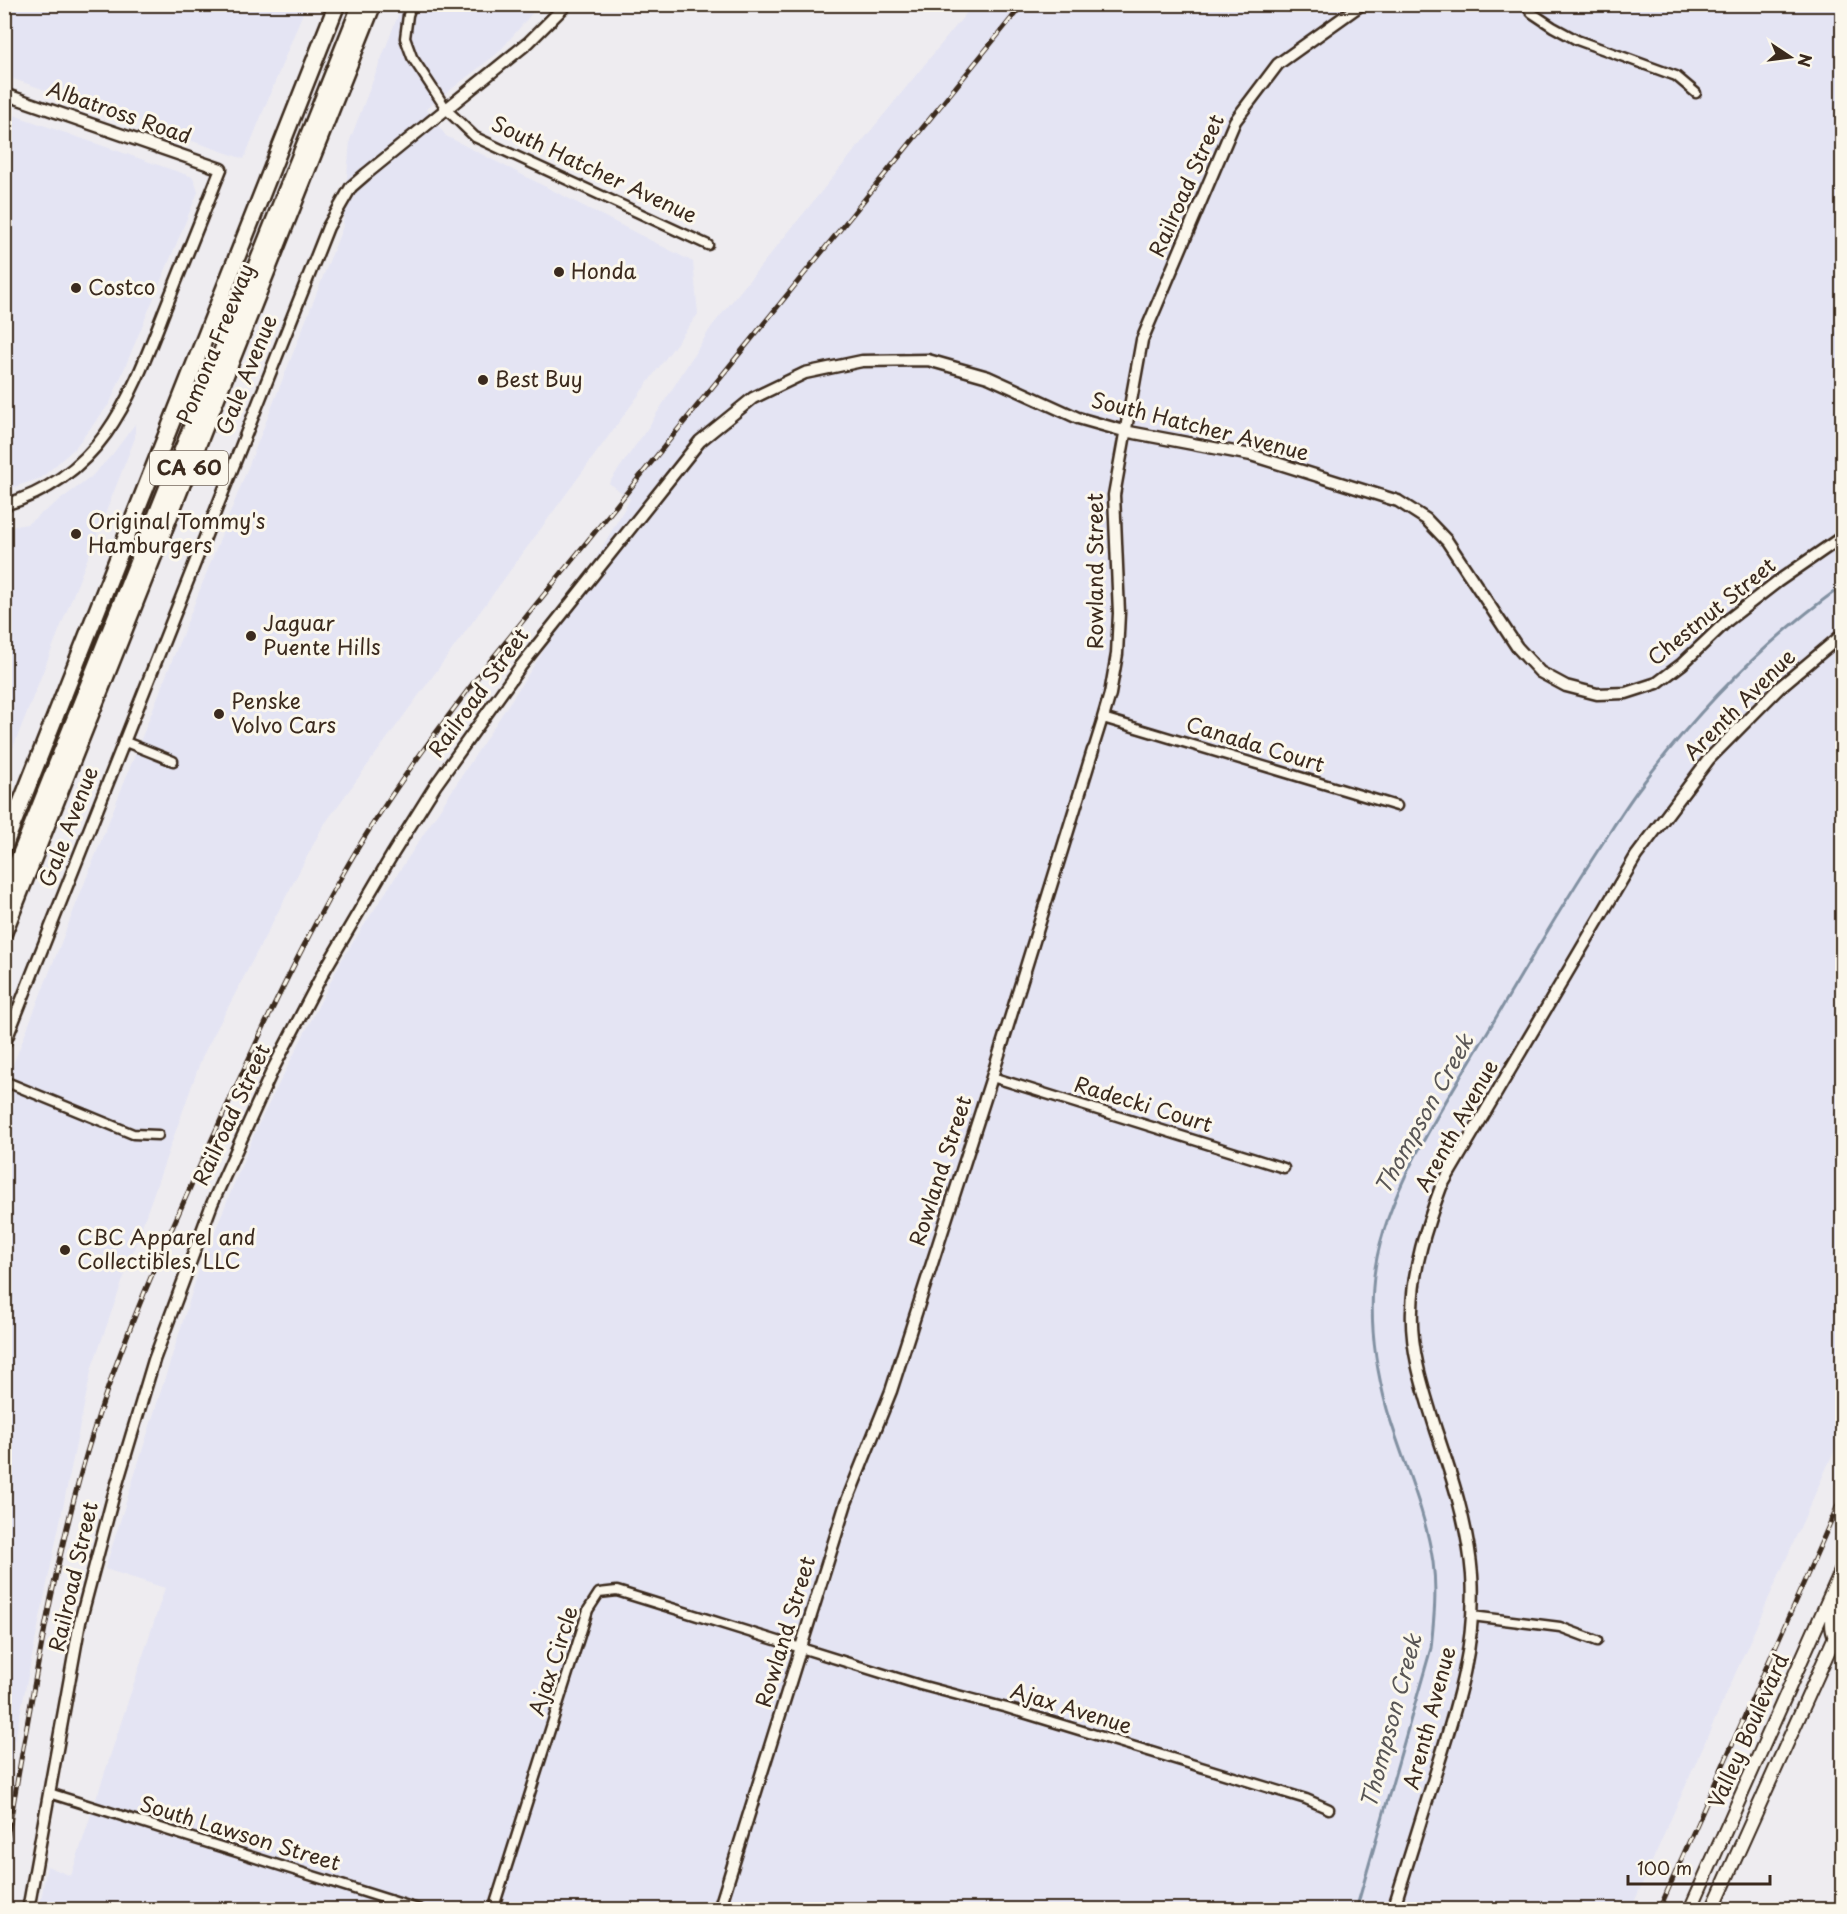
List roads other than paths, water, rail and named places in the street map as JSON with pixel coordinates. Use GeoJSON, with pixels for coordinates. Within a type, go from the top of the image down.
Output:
{"type":"FeatureCollection","features":[{"type":"Feature","properties":{"kind":"highway","name":"Pomona Freeway"},"geometry":{"type":"LineString","coordinates":[[4,846],[337,4]]}},
{"type":"Feature","properties":{"kind":"highway"},"geometry":{"type":"LineString","coordinates":[[4,880],[353,4]]}},
{"type":"Feature","properties":{"kind":"highway"},"geometry":{"type":"LineString","coordinates":[[4,896],[361,4]]}},
{"type":"Feature","properties":{"kind":"highway","name":"Pomona Freeway"},"geometry":{"type":"LineString","coordinates":[[4,932],[374,4]]}},
{"type":"Feature","properties":{"kind":"main road","name":"Valley Boulevard"},"geometry":{"type":"LineString","coordinates":[[1690,1910],[1842,1569]]}},
{"type":"Feature","properties":{"kind":"main road"},"geometry":{"type":"LineString","coordinates":[[1835,1637],[1831,1630],[1832,1620],[1842,1575]]}},
{"type":"Feature","properties":{"kind":"main road","name":"Valley Boulevard"},"geometry":{"type":"LineString","coordinates":[[1712,1910],[1842,1622]]}},
{"type":"Feature","properties":{"kind":"street","name":"South Hatcher Avenue"},"geometry":{"type":"LineString","coordinates":[[412,4],[405,38],[412,57],[447,110],[475,137],[708,245]]}},
{"type":"Feature","properties":{"kind":"street","name":"Gale Avenue"},"geometry":{"type":"LineString","coordinates":[[4,1045],[328,227],[351,188],[529,42],[567,4]]}},
{"type":"Feature","properties":{"kind":"street","name":"Railroad Street"},"geometry":{"type":"LineString","coordinates":[[1124,431],[1142,340],[1235,121],[1278,64],[1362,4]]}},
{"type":"Feature","properties":{"kind":"street"},"geometry":{"type":"LineString","coordinates":[[1524,4],[1546,23],[1576,40],[1676,76],[1696,93]]}},
{"type":"Feature","properties":{"kind":"street","name":"Albatross Road"},"geometry":{"type":"LineString","coordinates":[[4,94],[221,169],[136,381],[114,423],[85,459],[69,473],[31,495],[4,505]]}},
{"type":"Feature","properties":{"kind":"street","name":"South Hatcher Avenue"},"geometry":{"type":"LineString","coordinates":[[700,441],[753,398],[805,373],[862,361],[927,360],[988,377],[1078,418],[1124,431],[1251,455],[1398,501],[1426,519],[1447,541],[1517,647],[1540,672],[1566,686],[1597,694]]}},
{"type":"Feature","properties":{"kind":"street","name":"Rowland Street"},"geometry":{"type":"LineString","coordinates":[[719,1910],[846,1503],[891,1391],[992,1077],[1110,694],[1117,654],[1119,613],[1114,495],[1124,431]]}},
{"type":"Feature","properties":{"kind":"street","name":"Railroad Street"},"geometry":{"type":"LineString","coordinates":[[27,1910],[80,1622],[113,1497],[154,1360],[212,1204],[273,1069],[328,964],[435,786],[521,665],[700,441]]}},
{"type":"Feature","properties":{"kind":"street","name":"Chestnut Street"},"geometry":{"type":"LineString","coordinates":[[1597,694],[1626,693],[1657,683],[1682,664],[1728,620],[1777,582],[1842,537]]}},
{"type":"Feature","properties":{"kind":"street","name":"Arenth Avenue"},"geometry":{"type":"LineString","coordinates":[[1393,1910],[1455,1714],[1471,1644],[1472,1576],[1467,1533],[1422,1386],[1415,1349],[1412,1311],[1416,1267],[1426,1227],[1442,1187],[1636,856],[1709,759],[1780,687],[1842,634]]}},
{"type":"Feature","properties":{"kind":"street","name":"Canada Court"},"geometry":{"type":"LineString","coordinates":[[1102,718],[1397,806]]}},
{"type":"Feature","properties":{"kind":"street"},"geometry":{"type":"LineString","coordinates":[[123,741],[173,761]]}},
{"type":"Feature","properties":{"kind":"street","name":"Radecki Court"},"geometry":{"type":"LineString","coordinates":[[992,1077],[1284,1168]]}},
{"type":"Feature","properties":{"kind":"street"},"geometry":{"type":"LineString","coordinates":[[4,1082],[134,1134],[158,1135]]}},
{"type":"Feature","properties":{"kind":"street","name":"Ajax Circle"},"geometry":{"type":"LineString","coordinates":[[493,1910],[588,1610],[599,1593],[617,1591],[802,1647]]}},
{"type":"Feature","properties":{"kind":"street"},"geometry":{"type":"LineString","coordinates":[[1472,1616],[1560,1628],[1596,1641]]}},
{"type":"Feature","properties":{"kind":"street","name":"Ajax Avenue"},"geometry":{"type":"LineString","coordinates":[[802,1647],[920,1685],[1007,1708],[1306,1799],[1329,1809]]}},
{"type":"Feature","properties":{"kind":"street","name":"South Lawson Street"},"geometry":{"type":"LineString","coordinates":[[49,1793],[421,1910]]}},
{"type":"Feature","properties":{"kind":"waterway","name":"Thompson Creek"},"geometry":{"type":"LineString","coordinates":[[1356,1910],[1431,1648],[1435,1605],[1433,1562],[1425,1522],[1387,1409],[1375,1348],[1372,1318],[1373,1287],[1377,1255],[1386,1223],[1430,1128],[1557,915],[1634,796],[1660,761],[1732,680],[1785,631],[1842,586]]}},
{"type":"Feature","properties":{"kind":"railway"},"geometry":{"type":"LineString","coordinates":[[4,1857],[57,1568],[93,1431],[154,1269],[240,1077],[329,898],[364,837],[397,787],[487,665],[1023,4]]}},
{"type":"Feature","properties":{"kind":"railway"},"geometry":{"type":"LineString","coordinates":[[1659,1910],[1842,1496]]}},
{"type":"Feature","properties":{"kind":"place","name":"Honda"},"geometry":{"type":"Point","coordinates":[559,272]}},
{"type":"Feature","properties":{"kind":"place","name":"Costco"},"geometry":{"type":"Point","coordinates":[76,288]}},
{"type":"Feature","properties":{"kind":"place","name":"Best Buy"},"geometry":{"type":"Point","coordinates":[483,380]}},
{"type":"Feature","properties":{"kind":"place","name":"Original Tommy's Hamburgers"},"geometry":{"type":"Point","coordinates":[76,534]}},
{"type":"Feature","properties":{"kind":"place","name":"Jaguar Puente Hills"},"geometry":{"type":"Point","coordinates":[251,636]}},
{"type":"Feature","properties":{"kind":"place","name":"Penske Volvo Cars"},"geometry":{"type":"Point","coordinates":[219,714]}},
{"type":"Feature","properties":{"kind":"place","name":"CBC Apparel and Collectibles, LLC"},"geometry":{"type":"Point","coordinates":[65,1250]}}]}
